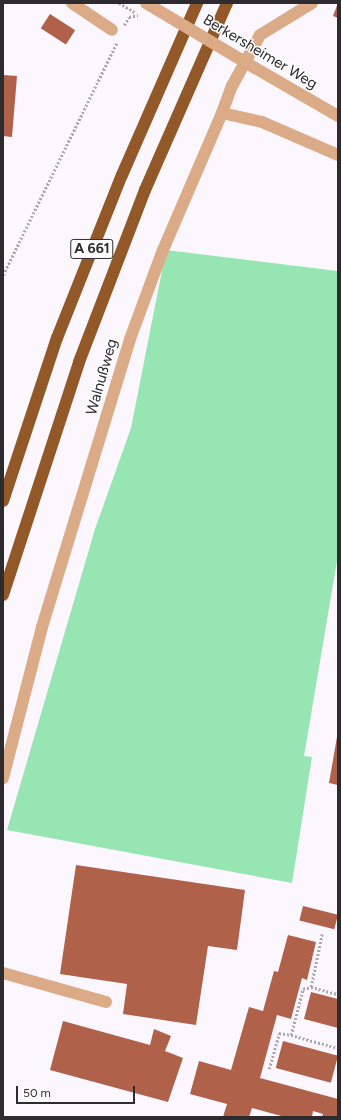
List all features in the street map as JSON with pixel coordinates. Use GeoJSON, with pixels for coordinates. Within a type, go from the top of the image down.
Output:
{"type":"FeatureCollection","features":[{"type":"Feature","properties":{"kind":"highway","name":"A 661"},"geometry":{"type":"LineString","coordinates":[[3,501],[57,338],[122,175],[197,3]]}},
{"type":"Feature","properties":{"kind":"highway","name":"A 661"},"geometry":{"type":"LineString","coordinates":[[3,595],[79,362],[145,190],[226,3]]}},
{"type":"Feature","properties":{"kind":"street"},"geometry":{"type":"LineString","coordinates":[[72,3],[116,33]]}},
{"type":"Feature","properties":{"kind":"street","name":"Berkersheimer Weg"},"geometry":{"type":"LineString","coordinates":[[146,3],[338,116]]}},
{"type":"Feature","properties":{"kind":"street","name":"Walnußweg"},"geometry":{"type":"LineString","coordinates":[[3,778],[42,627],[130,339],[163,250],[222,113],[232,86],[253,45],[266,30],[312,3]]}},
{"type":"Feature","properties":{"kind":"street"},"geometry":{"type":"LineString","coordinates":[[222,113],[262,122],[338,155]]}},
{"type":"Feature","properties":{"kind":"street"},"geometry":{"type":"LineString","coordinates":[[3,973],[106,1002]]}},
{"type":"Feature","properties":{"kind":"path"},"geometry":{"type":"LineString","coordinates":[[3,276],[116,33],[129,17],[138,15],[119,3]]}},
{"type":"Feature","properties":{"kind":"path"},"geometry":{"type":"LineString","coordinates":[[311,987],[322,934]]}},
{"type":"Feature","properties":{"kind":"path"},"geometry":{"type":"LineString","coordinates":[[291,1035],[303,989],[311,987],[338,994]]}},
{"type":"Feature","properties":{"kind":"path"},"geometry":{"type":"LineString","coordinates":[[268,1070],[279,1033],[338,1048]]}},
{"type":"Feature","properties":{"kind":"green space"},"geometry":{"type":"Polygon","coordinates":[[[166,250],[338,271],[338,555],[304,756],[312,757],[292,883],[7,830],[95,529],[131,428],[166,250]]]}},
{"type":"Feature","properties":{"kind":"building"},"geometry":{"type":"Polygon","coordinates":[[[338,3],[338,18],[333,16],[338,3]]]}},
{"type":"Feature","properties":{"kind":"building"},"geometry":{"type":"Polygon","coordinates":[[[50,14],[75,30],[66,45],[41,28],[50,14]]]}},
{"type":"Feature","properties":{"kind":"building"},"geometry":{"type":"Polygon","coordinates":[[[3,75],[17,76],[12,137],[3,136],[3,75]]]}},
{"type":"Feature","properties":{"kind":"building"},"geometry":{"type":"Polygon","coordinates":[[[338,731],[338,785],[329,783],[338,731]]]}},
{"type":"Feature","properties":{"kind":"building"},"geometry":{"type":"Polygon","coordinates":[[[76,865],[245,890],[237,950],[208,946],[196,1025],[123,1014],[127,984],[60,974],[76,865]]]}},
{"type":"Feature","properties":{"kind":"building"},"geometry":{"type":"Polygon","coordinates":[[[303,906],[338,915],[334,929],[299,921],[303,906]]]}},
{"type":"Feature","properties":{"kind":"building"},"geometry":{"type":"Polygon","coordinates":[[[288,935],[316,942],[307,980],[302,978],[291,1019],[277,1015],[260,1078],[338,1099],[338,1117],[322,1117],[323,1114],[313,1111],[312,1117],[285,1117],[252,1108],[249,1117],[223,1117],[227,1104],[190,1094],[199,1061],[231,1070],[249,1007],[263,1011],[274,971],[278,972],[288,935]]]}},
{"type":"Feature","properties":{"kind":"building"},"geometry":{"type":"Polygon","coordinates":[[[311,992],[338,999],[338,1028],[304,1019],[311,992]]]}},
{"type":"Feature","properties":{"kind":"building"},"geometry":{"type":"Polygon","coordinates":[[[63,1021],[150,1045],[154,1029],[171,1036],[165,1051],[183,1058],[168,1102],[50,1070],[63,1021]]]}},
{"type":"Feature","properties":{"kind":"building"},"geometry":{"type":"Polygon","coordinates":[[[283,1041],[338,1056],[331,1083],[276,1068],[283,1041]]]}}]}
